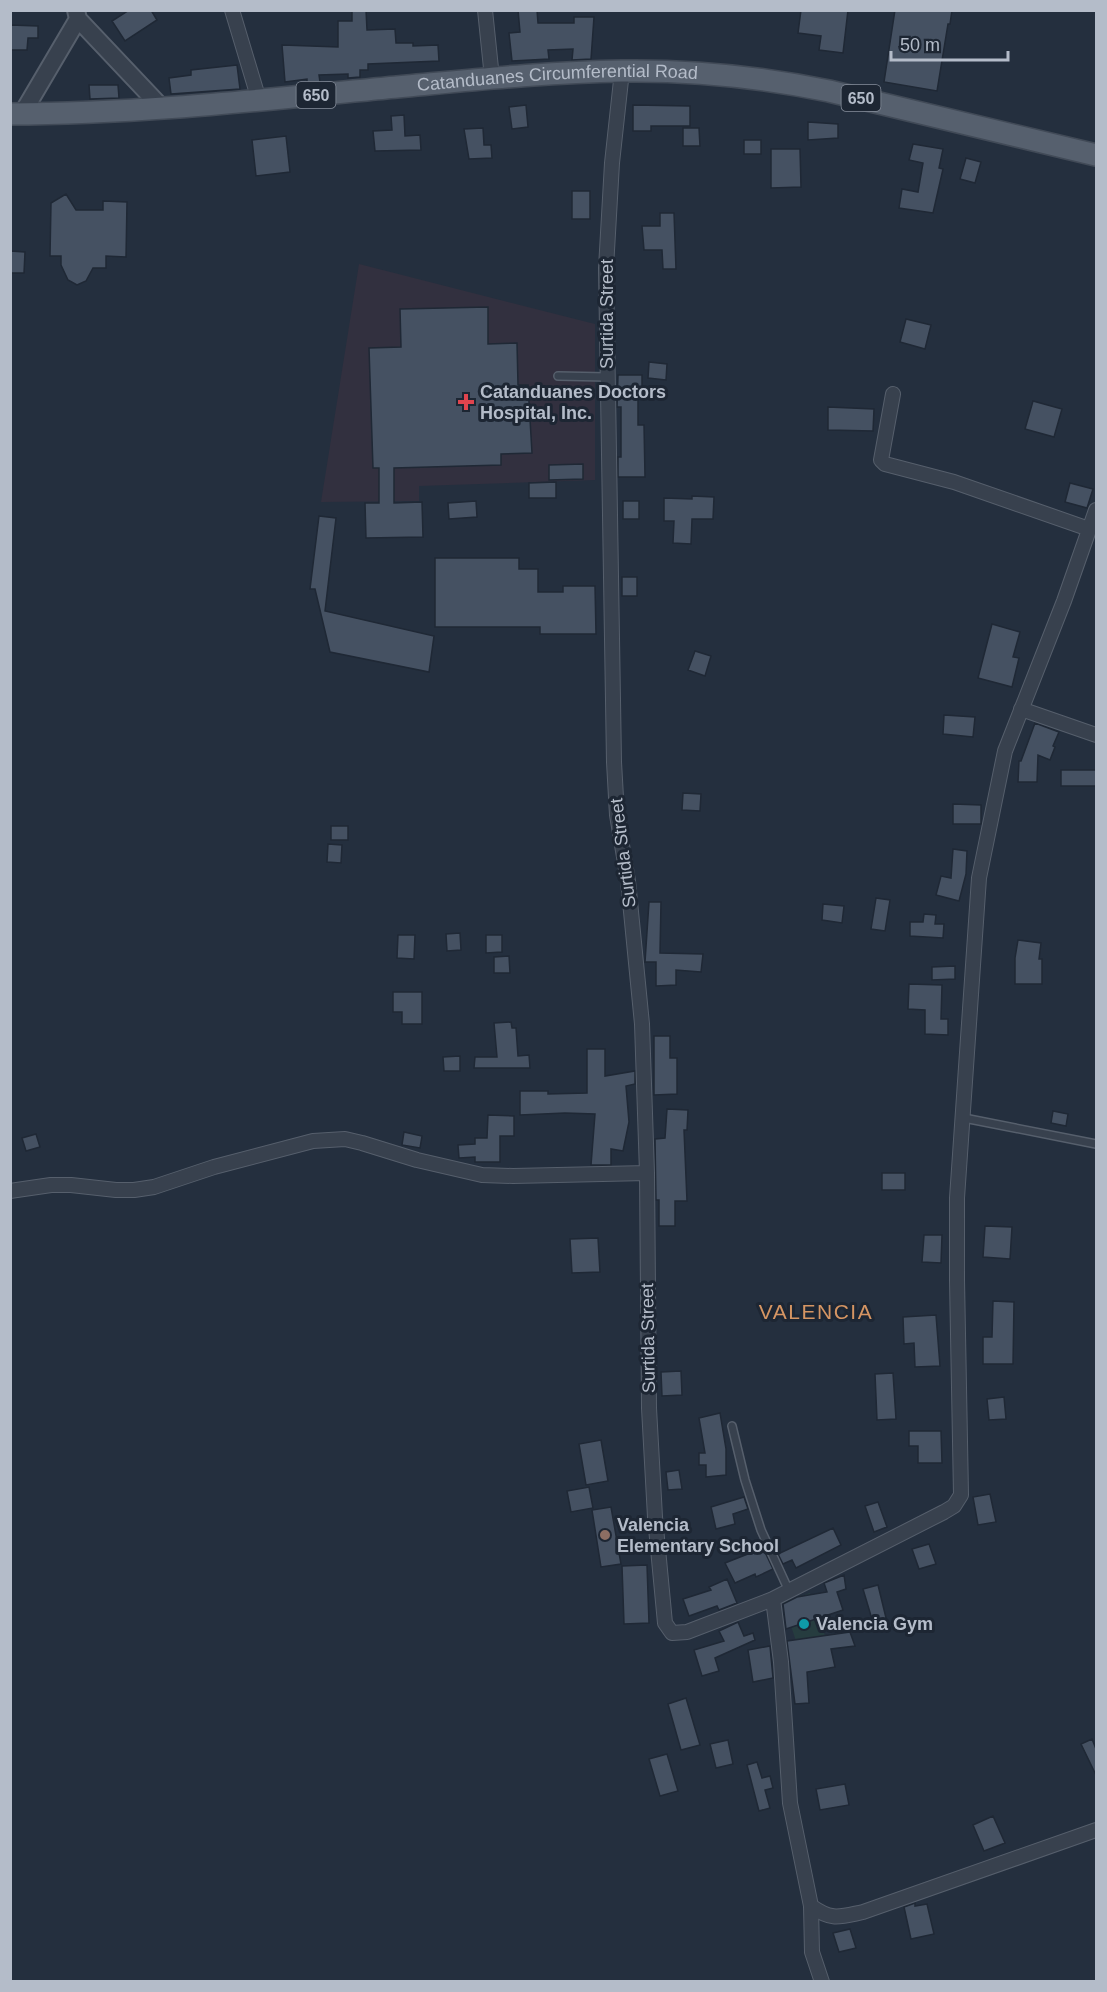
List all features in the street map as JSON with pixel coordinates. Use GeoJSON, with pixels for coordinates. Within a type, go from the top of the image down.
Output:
{"type":"FeatureCollection","features":[{"type":"Feature","properties":{"kind":"main road","name":"Catanduanes Circumferential Road"},"geometry":{"type":"LineString","coordinates":[[16,114],[163,109],[492,78],[621,71],[697,74],[796,84],[1096,155]]}},
{"type":"Feature","properties":{"kind":"street"},"geometry":{"type":"LineString","coordinates":[[232,10],[259,100]]}},
{"type":"Feature","properties":{"kind":"street"},"geometry":{"type":"LineString","coordinates":[[485,10],[492,78]]}},
{"type":"Feature","properties":{"kind":"street"},"geometry":{"type":"LineString","coordinates":[[16,114],[77,15],[163,109]]}},
{"type":"Feature","properties":{"kind":"street","name":"Surtida Street"},"geometry":{"type":"LineString","coordinates":[[621,71],[607,226],[607,377],[614,762],[618,815],[628,881],[629,909],[639,988],[647,1173],[651,1459],[665,1623],[672,1633],[687,1632],[772,1599]]}},
{"type":"Feature","properties":{"kind":"street"},"geometry":{"type":"LineString","coordinates":[[893,394],[881,460],[885,464],[954,482],[1089,529]]}},
{"type":"Feature","properties":{"kind":"street"},"geometry":{"type":"LineString","coordinates":[[822,1982],[812,1952],[810,1906],[790,1803],[781,1662],[772,1599],[944,1512],[954,1506],[961,1495],[957,1198],[979,878],[1005,751],[1064,602],[1096,510]]}},
{"type":"Feature","properties":{"kind":"street"},"geometry":{"type":"LineString","coordinates":[[1021,709],[1096,735]]}},
{"type":"Feature","properties":{"kind":"street"},"geometry":{"type":"LineString","coordinates":[[10,1191],[61,1185],[134,1190],[154,1187],[214,1167],[328,1139],[345,1139],[427,1163],[482,1175],[647,1173]]}},
{"type":"Feature","properties":{"kind":"street"},"geometry":{"type":"LineString","coordinates":[[810,1906],[825,1916],[863,1912],[1096,1830]]}},
{"type":"Feature","properties":{"kind":"lane"},"geometry":{"type":"LineString","coordinates":[[558,376],[607,377]]}},
{"type":"Feature","properties":{"kind":"lane"},"geometry":{"type":"LineString","coordinates":[[964,1118],[1096,1144]]}},
{"type":"Feature","properties":{"kind":"lane"},"geometry":{"type":"LineString","coordinates":[[732,1426],[745,1480],[761,1530],[789,1591]]}},
{"type":"Feature","properties":{"kind":"shaded area","name":"Catanduanes Doctors Hospital, Inc."},"geometry":{"type":"Polygon","coordinates":[[[359,264],[595,324],[595,480],[419,486],[419,501],[321,502],[359,264]]]}},
{"type":"Feature","properties":{"kind":"green space","name":"Valencia Gym"},"geometry":{"type":"Polygon","coordinates":[[[810,1593],[827,1641],[799,1650],[783,1602],[810,1593]]]}},
{"type":"Feature","properties":{"kind":"building"},"geometry":{"type":"Polygon","coordinates":[[[129,10],[151,10],[157,20],[125,41],[112,21],[129,10]]]}},
{"type":"Feature","properties":{"kind":"building"},"geometry":{"type":"Polygon","coordinates":[[[352,10],[366,10],[367,30],[395,29],[396,43],[413,43],[413,46],[438,45],[439,61],[368,64],[368,70],[360,70],[360,77],[348,78],[348,74],[319,75],[320,82],[307,82],[307,79],[285,82],[282,45],[338,47],[338,21],[352,21],[352,10]]]}},
{"type":"Feature","properties":{"kind":"building"},"geometry":{"type":"Polygon","coordinates":[[[518,10],[537,10],[538,23],[574,23],[574,17],[594,17],[591,59],[572,60],[573,49],[548,50],[549,59],[512,61],[509,33],[520,32],[518,10]]]}},
{"type":"Feature","properties":{"kind":"building"},"geometry":{"type":"Polygon","coordinates":[[[801,10],[848,10],[843,53],[819,50],[821,36],[798,33],[801,10]]]}},
{"type":"Feature","properties":{"kind":"building"},"geometry":{"type":"Polygon","coordinates":[[[895,10],[952,10],[937,91],[884,82],[895,10]]]}},
{"type":"Feature","properties":{"kind":"building"},"geometry":{"type":"Polygon","coordinates":[[[10,25],[38,26],[38,38],[28,38],[27,50],[10,50],[10,25]]]}},
{"type":"Feature","properties":{"kind":"building"},"geometry":{"type":"Polygon","coordinates":[[[237,65],[240,89],[171,94],[169,78],[191,75],[191,70],[237,65]]]}},
{"type":"Feature","properties":{"kind":"building"},"geometry":{"type":"Polygon","coordinates":[[[89,85],[118,85],[119,98],[90,99],[89,85]]]}},
{"type":"Feature","properties":{"kind":"building"},"geometry":{"type":"Polygon","coordinates":[[[526,105],[528,127],[512,129],[509,107],[526,105]]]}},
{"type":"Feature","properties":{"kind":"building"},"geometry":{"type":"Polygon","coordinates":[[[633,105],[690,106],[690,126],[651,126],[651,131],[633,131],[633,105]]]}},
{"type":"Feature","properties":{"kind":"building"},"geometry":{"type":"Polygon","coordinates":[[[404,115],[405,136],[420,135],[421,150],[375,151],[373,131],[392,130],[391,116],[404,115]]]}},
{"type":"Feature","properties":{"kind":"building"},"geometry":{"type":"Polygon","coordinates":[[[808,122],[838,124],[838,138],[808,140],[808,122]]]}},
{"type":"Feature","properties":{"kind":"building"},"geometry":{"type":"Polygon","coordinates":[[[483,128],[484,145],[491,145],[492,158],[469,159],[464,129],[483,128]]]}},
{"type":"Feature","properties":{"kind":"building"},"geometry":{"type":"Polygon","coordinates":[[[683,128],[699,128],[700,146],[683,146],[683,128]]]}},
{"type":"Feature","properties":{"kind":"building"},"geometry":{"type":"Polygon","coordinates":[[[286,136],[290,172],[256,176],[252,140],[286,136]]]}},
{"type":"Feature","properties":{"kind":"building"},"geometry":{"type":"Polygon","coordinates":[[[744,140],[761,140],[761,154],[744,154],[744,140]]]}},
{"type":"Feature","properties":{"kind":"building"},"geometry":{"type":"Polygon","coordinates":[[[913,144],[943,149],[939,168],[943,169],[933,213],[899,208],[902,189],[918,192],[923,163],[909,160],[913,144]]]}},
{"type":"Feature","properties":{"kind":"building"},"geometry":{"type":"Polygon","coordinates":[[[771,149],[800,149],[801,187],[771,188],[771,149]]]}},
{"type":"Feature","properties":{"kind":"building"},"geometry":{"type":"Polygon","coordinates":[[[966,158],[981,162],[975,183],[960,179],[966,158]]]}},
{"type":"Feature","properties":{"kind":"building"},"geometry":{"type":"Polygon","coordinates":[[[572,191],[590,191],[590,219],[572,219],[572,191]]]}},
{"type":"Feature","properties":{"kind":"building"},"geometry":{"type":"Polygon","coordinates":[[[66,194],[76,210],[103,210],[103,201],[127,202],[126,257],[106,256],[106,268],[93,268],[86,281],[77,285],[68,280],[61,265],[61,256],[50,256],[51,203],[66,194]]]}},
{"type":"Feature","properties":{"kind":"building"},"geometry":{"type":"Polygon","coordinates":[[[660,213],[674,213],[676,269],[663,269],[662,250],[644,250],[642,226],[660,226],[660,213]]]}},
{"type":"Feature","properties":{"kind":"building"},"geometry":{"type":"Polygon","coordinates":[[[10,251],[25,252],[24,273],[10,273],[10,251]]]}},
{"type":"Feature","properties":{"kind":"building"},"geometry":{"type":"Polygon","coordinates":[[[488,307],[488,344],[517,343],[518,385],[528,385],[532,453],[501,454],[501,465],[394,468],[394,503],[422,502],[423,537],[366,538],[365,503],[379,503],[379,468],[373,468],[369,348],[401,347],[400,309],[488,307]]]}},
{"type":"Feature","properties":{"kind":"building"},"geometry":{"type":"Polygon","coordinates":[[[906,319],[931,325],[925,349],[900,342],[906,319]]]}},
{"type":"Feature","properties":{"kind":"building"},"geometry":{"type":"Polygon","coordinates":[[[649,362],[667,364],[666,380],[648,378],[649,362]]]}},
{"type":"Feature","properties":{"kind":"building"},"geometry":{"type":"Polygon","coordinates":[[[618,375],[642,375],[642,392],[638,392],[638,425],[644,425],[645,477],[618,477],[618,457],[621,457],[621,407],[617,407],[618,375]]]}},
{"type":"Feature","properties":{"kind":"building"},"geometry":{"type":"Polygon","coordinates":[[[1033,401],[1062,409],[1054,437],[1025,429],[1033,401]]]}},
{"type":"Feature","properties":{"kind":"building"},"geometry":{"type":"Polygon","coordinates":[[[828,407],[874,409],[873,431],[828,430],[828,407]]]}},
{"type":"Feature","properties":{"kind":"building"},"geometry":{"type":"Polygon","coordinates":[[[583,464],[583,479],[549,480],[549,465],[583,464]]]}},
{"type":"Feature","properties":{"kind":"building"},"geometry":{"type":"Polygon","coordinates":[[[556,482],[556,498],[529,498],[529,483],[556,482]]]}},
{"type":"Feature","properties":{"kind":"building"},"geometry":{"type":"Polygon","coordinates":[[[1070,483],[1093,489],[1087,508],[1065,502],[1070,483]]]}},
{"type":"Feature","properties":{"kind":"building"},"geometry":{"type":"Polygon","coordinates":[[[692,496],[714,497],[713,519],[692,519],[691,544],[673,543],[674,521],[664,521],[664,498],[692,499],[692,496]]]}},
{"type":"Feature","properties":{"kind":"building"},"geometry":{"type":"Polygon","coordinates":[[[476,501],[477,517],[449,519],[448,503],[476,501]]]}},
{"type":"Feature","properties":{"kind":"building"},"geometry":{"type":"Polygon","coordinates":[[[623,501],[639,501],[639,519],[623,519],[623,501]]]}},
{"type":"Feature","properties":{"kind":"building"},"geometry":{"type":"Polygon","coordinates":[[[319,516],[336,518],[325,611],[434,636],[429,672],[330,652],[315,589],[310,589],[319,516]]]}},
{"type":"Feature","properties":{"kind":"building"},"geometry":{"type":"Polygon","coordinates":[[[435,558],[519,558],[519,569],[538,569],[538,592],[563,592],[563,586],[595,586],[596,634],[540,634],[540,627],[435,627],[435,558]]]}},
{"type":"Feature","properties":{"kind":"building"},"geometry":{"type":"Polygon","coordinates":[[[622,577],[637,577],[637,596],[622,596],[622,577]]]}},
{"type":"Feature","properties":{"kind":"building"},"geometry":{"type":"Polygon","coordinates":[[[992,624],[1020,632],[1013,657],[1019,658],[1012,687],[978,678],[992,624]]]}},
{"type":"Feature","properties":{"kind":"building"},"geometry":{"type":"Polygon","coordinates":[[[695,651],[711,656],[705,676],[688,670],[695,651]]]}},
{"type":"Feature","properties":{"kind":"building"},"geometry":{"type":"Polygon","coordinates":[[[944,715],[975,717],[973,737],[943,734],[944,715]]]}},
{"type":"Feature","properties":{"kind":"building"},"geometry":{"type":"Polygon","coordinates":[[[1035,723],[1059,732],[1053,746],[1055,747],[1050,760],[1038,755],[1037,782],[1018,782],[1019,761],[1021,761],[1035,723]]]}},
{"type":"Feature","properties":{"kind":"building"},"geometry":{"type":"Polygon","coordinates":[[[1061,770],[1096,770],[1096,786],[1061,786],[1061,770]]]}},
{"type":"Feature","properties":{"kind":"building"},"geometry":{"type":"Polygon","coordinates":[[[683,793],[701,794],[700,811],[682,810],[683,793]]]}},
{"type":"Feature","properties":{"kind":"building"},"geometry":{"type":"Polygon","coordinates":[[[953,804],[981,805],[981,824],[953,824],[953,804]]]}},
{"type":"Feature","properties":{"kind":"building"},"geometry":{"type":"Polygon","coordinates":[[[331,826],[348,826],[348,840],[331,840],[331,826]]]}},
{"type":"Feature","properties":{"kind":"building"},"geometry":{"type":"Polygon","coordinates":[[[328,844],[342,845],[341,863],[327,862],[328,844]]]}},
{"type":"Feature","properties":{"kind":"building"},"geometry":{"type":"Polygon","coordinates":[[[953,849],[967,851],[966,874],[959,901],[936,895],[941,876],[951,878],[953,849]]]}},
{"type":"Feature","properties":{"kind":"building"},"geometry":{"type":"Polygon","coordinates":[[[876,898],[890,900],[885,931],[871,929],[876,898]]]}},
{"type":"Feature","properties":{"kind":"building"},"geometry":{"type":"Polygon","coordinates":[[[649,902],[661,902],[660,953],[703,954],[701,972],[676,970],[676,985],[656,986],[656,962],[645,962],[649,902]]]}},
{"type":"Feature","properties":{"kind":"building"},"geometry":{"type":"Polygon","coordinates":[[[823,904],[844,906],[842,923],[822,920],[823,904]]]}},
{"type":"Feature","properties":{"kind":"building"},"geometry":{"type":"Polygon","coordinates":[[[924,914],[936,915],[935,924],[944,924],[943,938],[910,936],[910,922],[923,922],[924,914]]]}},
{"type":"Feature","properties":{"kind":"building"},"geometry":{"type":"Polygon","coordinates":[[[460,933],[461,950],[447,951],[446,934],[460,933]]]}},
{"type":"Feature","properties":{"kind":"building"},"geometry":{"type":"Polygon","coordinates":[[[398,935],[415,935],[414,959],[397,958],[398,935]]]}},
{"type":"Feature","properties":{"kind":"building"},"geometry":{"type":"Polygon","coordinates":[[[486,935],[502,935],[502,952],[486,953],[486,935]]]}},
{"type":"Feature","properties":{"kind":"building"},"geometry":{"type":"Polygon","coordinates":[[[1018,940],[1041,943],[1039,959],[1042,959],[1042,984],[1015,984],[1018,940]]]}},
{"type":"Feature","properties":{"kind":"building"},"geometry":{"type":"Polygon","coordinates":[[[509,956],[510,973],[494,973],[494,957],[509,956]]]}},
{"type":"Feature","properties":{"kind":"building"},"geometry":{"type":"Polygon","coordinates":[[[955,966],[955,979],[932,980],[932,967],[955,966]]]}},
{"type":"Feature","properties":{"kind":"building"},"geometry":{"type":"Polygon","coordinates":[[[909,984],[942,985],[941,1019],[948,1019],[948,1035],[925,1034],[925,1010],[908,1009],[909,984]]]}},
{"type":"Feature","properties":{"kind":"building"},"geometry":{"type":"Polygon","coordinates":[[[393,992],[422,992],[422,1024],[402,1024],[402,1012],[393,1012],[393,992]]]}},
{"type":"Feature","properties":{"kind":"building"},"geometry":{"type":"Polygon","coordinates":[[[511,1022],[512,1028],[516,1028],[518,1056],[529,1055],[530,1068],[474,1068],[475,1057],[497,1057],[494,1023],[511,1022]]]}},
{"type":"Feature","properties":{"kind":"building"},"geometry":{"type":"Polygon","coordinates":[[[654,1036],[670,1036],[670,1058],[677,1058],[677,1094],[654,1095],[654,1036]]]}},
{"type":"Feature","properties":{"kind":"building"},"geometry":{"type":"Polygon","coordinates":[[[587,1049],[605,1049],[605,1076],[635,1071],[635,1084],[626,1086],[629,1122],[623,1151],[611,1149],[611,1165],[591,1165],[595,1114],[520,1115],[520,1091],[548,1091],[548,1094],[587,1093],[587,1049]]]}},
{"type":"Feature","properties":{"kind":"building"},"geometry":{"type":"Polygon","coordinates":[[[460,1056],[460,1071],[444,1071],[443,1057],[460,1056]]]}},
{"type":"Feature","properties":{"kind":"building"},"geometry":{"type":"Polygon","coordinates":[[[667,1109],[688,1110],[687,1130],[684,1130],[687,1201],[675,1201],[675,1226],[659,1226],[659,1200],[656,1200],[655,1139],[665,1138],[667,1109]]]}},
{"type":"Feature","properties":{"kind":"building"},"geometry":{"type":"Polygon","coordinates":[[[1053,1111],[1068,1114],[1066,1126],[1051,1123],[1053,1111]]]}},
{"type":"Feature","properties":{"kind":"building"},"geometry":{"type":"Polygon","coordinates":[[[488,1115],[514,1116],[514,1136],[500,1136],[500,1162],[475,1162],[475,1157],[459,1158],[458,1145],[475,1144],[475,1138],[487,1138],[488,1115]]]}},
{"type":"Feature","properties":{"kind":"building"},"geometry":{"type":"Polygon","coordinates":[[[404,1132],[422,1136],[420,1148],[402,1145],[404,1132]]]}},
{"type":"Feature","properties":{"kind":"building"},"geometry":{"type":"Polygon","coordinates":[[[36,1134],[40,1147],[26,1151],[22,1138],[36,1134]]]}},
{"type":"Feature","properties":{"kind":"building"},"geometry":{"type":"Polygon","coordinates":[[[882,1173],[905,1173],[905,1190],[882,1190],[882,1173]]]}},
{"type":"Feature","properties":{"kind":"building"},"geometry":{"type":"Polygon","coordinates":[[[985,1226],[1012,1227],[1010,1259],[983,1257],[985,1226]]]}},
{"type":"Feature","properties":{"kind":"building"},"geometry":{"type":"Polygon","coordinates":[[[924,1235],[942,1235],[941,1263],[922,1262],[924,1235]]]}},
{"type":"Feature","properties":{"kind":"building"},"geometry":{"type":"Polygon","coordinates":[[[598,1238],[600,1272],[572,1273],[570,1239],[598,1238]]]}},
{"type":"Feature","properties":{"kind":"building"},"geometry":{"type":"Polygon","coordinates":[[[993,1301],[1014,1302],[1013,1364],[983,1364],[983,1337],[992,1337],[993,1301]]]}},
{"type":"Feature","properties":{"kind":"building"},"geometry":{"type":"Polygon","coordinates":[[[936,1315],[940,1366],[915,1367],[914,1343],[904,1344],[903,1317],[936,1315]]]}},
{"type":"Feature","properties":{"kind":"building"},"geometry":{"type":"Polygon","coordinates":[[[681,1371],[682,1395],[662,1396],[661,1372],[681,1371]]]}},
{"type":"Feature","properties":{"kind":"building"},"geometry":{"type":"Polygon","coordinates":[[[893,1373],[896,1419],[877,1420],[875,1374],[893,1373]]]}},
{"type":"Feature","properties":{"kind":"building"},"geometry":{"type":"Polygon","coordinates":[[[1004,1397],[1006,1419],[989,1420],[987,1399],[1004,1397]]]}},
{"type":"Feature","properties":{"kind":"building"},"geometry":{"type":"Polygon","coordinates":[[[720,1413],[726,1449],[726,1475],[706,1477],[706,1465],[699,1465],[699,1453],[705,1453],[699,1418],[720,1413]]]}},
{"type":"Feature","properties":{"kind":"building"},"geometry":{"type":"Polygon","coordinates":[[[909,1431],[941,1431],[942,1463],[918,1463],[918,1446],[909,1446],[909,1431]]]}},
{"type":"Feature","properties":{"kind":"building"},"geometry":{"type":"Polygon","coordinates":[[[601,1440],[608,1481],[586,1485],[579,1444],[601,1440]]]}},
{"type":"Feature","properties":{"kind":"building"},"geometry":{"type":"Polygon","coordinates":[[[679,1470],[682,1489],[668,1490],[666,1472],[679,1470]]]}},
{"type":"Feature","properties":{"kind":"building"},"geometry":{"type":"Polygon","coordinates":[[[589,1487],[593,1508],[571,1512],[567,1491],[589,1487]]]}},
{"type":"Feature","properties":{"kind":"building"},"geometry":{"type":"Polygon","coordinates":[[[990,1494],[996,1522],[978,1525],[973,1497],[990,1494]]]}},
{"type":"Feature","properties":{"kind":"building"},"geometry":{"type":"Polygon","coordinates":[[[744,1497],[748,1509],[733,1514],[735,1524],[716,1529],[711,1507],[744,1497]]]}},
{"type":"Feature","properties":{"kind":"building"},"geometry":{"type":"Polygon","coordinates":[[[878,1502],[887,1527],[874,1532],[865,1506],[878,1502]]]}},
{"type":"Feature","properties":{"kind":"building"},"geometry":{"type":"Polygon","coordinates":[[[611,1507],[621,1564],[601,1567],[592,1510],[611,1507]]]}},
{"type":"Feature","properties":{"kind":"building"},"geometry":{"type":"Polygon","coordinates":[[[833,1528],[841,1545],[796,1568],[792,1560],[783,1564],[778,1554],[833,1528]]]}},
{"type":"Feature","properties":{"kind":"building"},"geometry":{"type":"Polygon","coordinates":[[[929,1544],[936,1564],[919,1569],[912,1549],[929,1544]]]}},
{"type":"Feature","properties":{"kind":"building"},"geometry":{"type":"Polygon","coordinates":[[[763,1548],[773,1569],[735,1583],[725,1563],[763,1548]]]}},
{"type":"Feature","properties":{"kind":"building"},"geometry":{"type":"Polygon","coordinates":[[[647,1565],[649,1623],[624,1624],[622,1566],[647,1565]]]}},
{"type":"Feature","properties":{"kind":"building"},"geometry":{"type":"Polygon","coordinates":[[[844,1575],[846,1589],[837,1592],[843,1610],[786,1629],[783,1604],[797,1597],[827,1592],[824,1583],[844,1575]]]}},
{"type":"Feature","properties":{"kind":"building"},"geometry":{"type":"Polygon","coordinates":[[[727,1579],[737,1603],[719,1610],[717,1606],[689,1616],[683,1599],[711,1590],[709,1587],[727,1579]]]}},
{"type":"Feature","properties":{"kind":"building"},"geometry":{"type":"Polygon","coordinates":[[[878,1585],[887,1622],[874,1626],[863,1589],[878,1585]]]}},
{"type":"Feature","properties":{"kind":"building"},"geometry":{"type":"Polygon","coordinates":[[[738,1622],[744,1636],[753,1633],[755,1640],[715,1658],[719,1671],[702,1676],[694,1650],[724,1641],[719,1631],[738,1622]]]}},
{"type":"Feature","properties":{"kind":"building"},"geometry":{"type":"Polygon","coordinates":[[[850,1632],[855,1646],[831,1649],[835,1667],[807,1672],[809,1703],[795,1704],[787,1641],[850,1632]]]}},
{"type":"Feature","properties":{"kind":"building"},"geometry":{"type":"Polygon","coordinates":[[[770,1646],[773,1678],[753,1682],[748,1650],[770,1646]]]}},
{"type":"Feature","properties":{"kind":"building"},"geometry":{"type":"Polygon","coordinates":[[[686,1698],[700,1745],[681,1750],[668,1704],[686,1698]]]}},
{"type":"Feature","properties":{"kind":"building"},"geometry":{"type":"Polygon","coordinates":[[[1092,1739],[1096,1749],[1096,1775],[1081,1744],[1092,1739]]]}},
{"type":"Feature","properties":{"kind":"building"},"geometry":{"type":"Polygon","coordinates":[[[728,1740],[733,1764],[716,1768],[710,1744],[728,1740]]]}},
{"type":"Feature","properties":{"kind":"building"},"geometry":{"type":"Polygon","coordinates":[[[667,1754],[678,1791],[660,1796],[649,1759],[667,1754]]]}},
{"type":"Feature","properties":{"kind":"building"},"geometry":{"type":"Polygon","coordinates":[[[757,1762],[762,1778],[770,1776],[773,1788],[765,1790],[770,1808],[759,1811],[747,1765],[757,1762]]]}},
{"type":"Feature","properties":{"kind":"building"},"geometry":{"type":"Polygon","coordinates":[[[845,1784],[849,1805],[820,1810],[816,1789],[845,1784]]]}},
{"type":"Feature","properties":{"kind":"building"},"geometry":{"type":"Polygon","coordinates":[[[993,1816],[1005,1843],[984,1851],[973,1825],[993,1816]]]}},
{"type":"Feature","properties":{"kind":"building"},"geometry":{"type":"Polygon","coordinates":[[[915,1903],[915,1906],[927,1904],[934,1934],[911,1939],[904,1907],[915,1903]]]}},
{"type":"Feature","properties":{"kind":"building"},"geometry":{"type":"Polygon","coordinates":[[[850,1929],[856,1948],[839,1952],[833,1933],[850,1929]]]}},
{"type":"Feature","properties":{"kind":"place","name":"Catanduanes Doctors Hospital, Inc."},"geometry":{"type":"Point","coordinates":[466,402]}},
{"type":"Feature","properties":{"kind":"place","name":"Valencia Elementary School"},"geometry":{"type":"Point","coordinates":[605,1535]}},
{"type":"Feature","properties":{"kind":"place","name":"Valencia Gym"},"geometry":{"type":"Point","coordinates":[804,1624]}},
{"type":"Feature","properties":{"kind":"district","name":"VALENCIA"},"geometry":{"type":"Point","coordinates":[816,1312]}}]}
